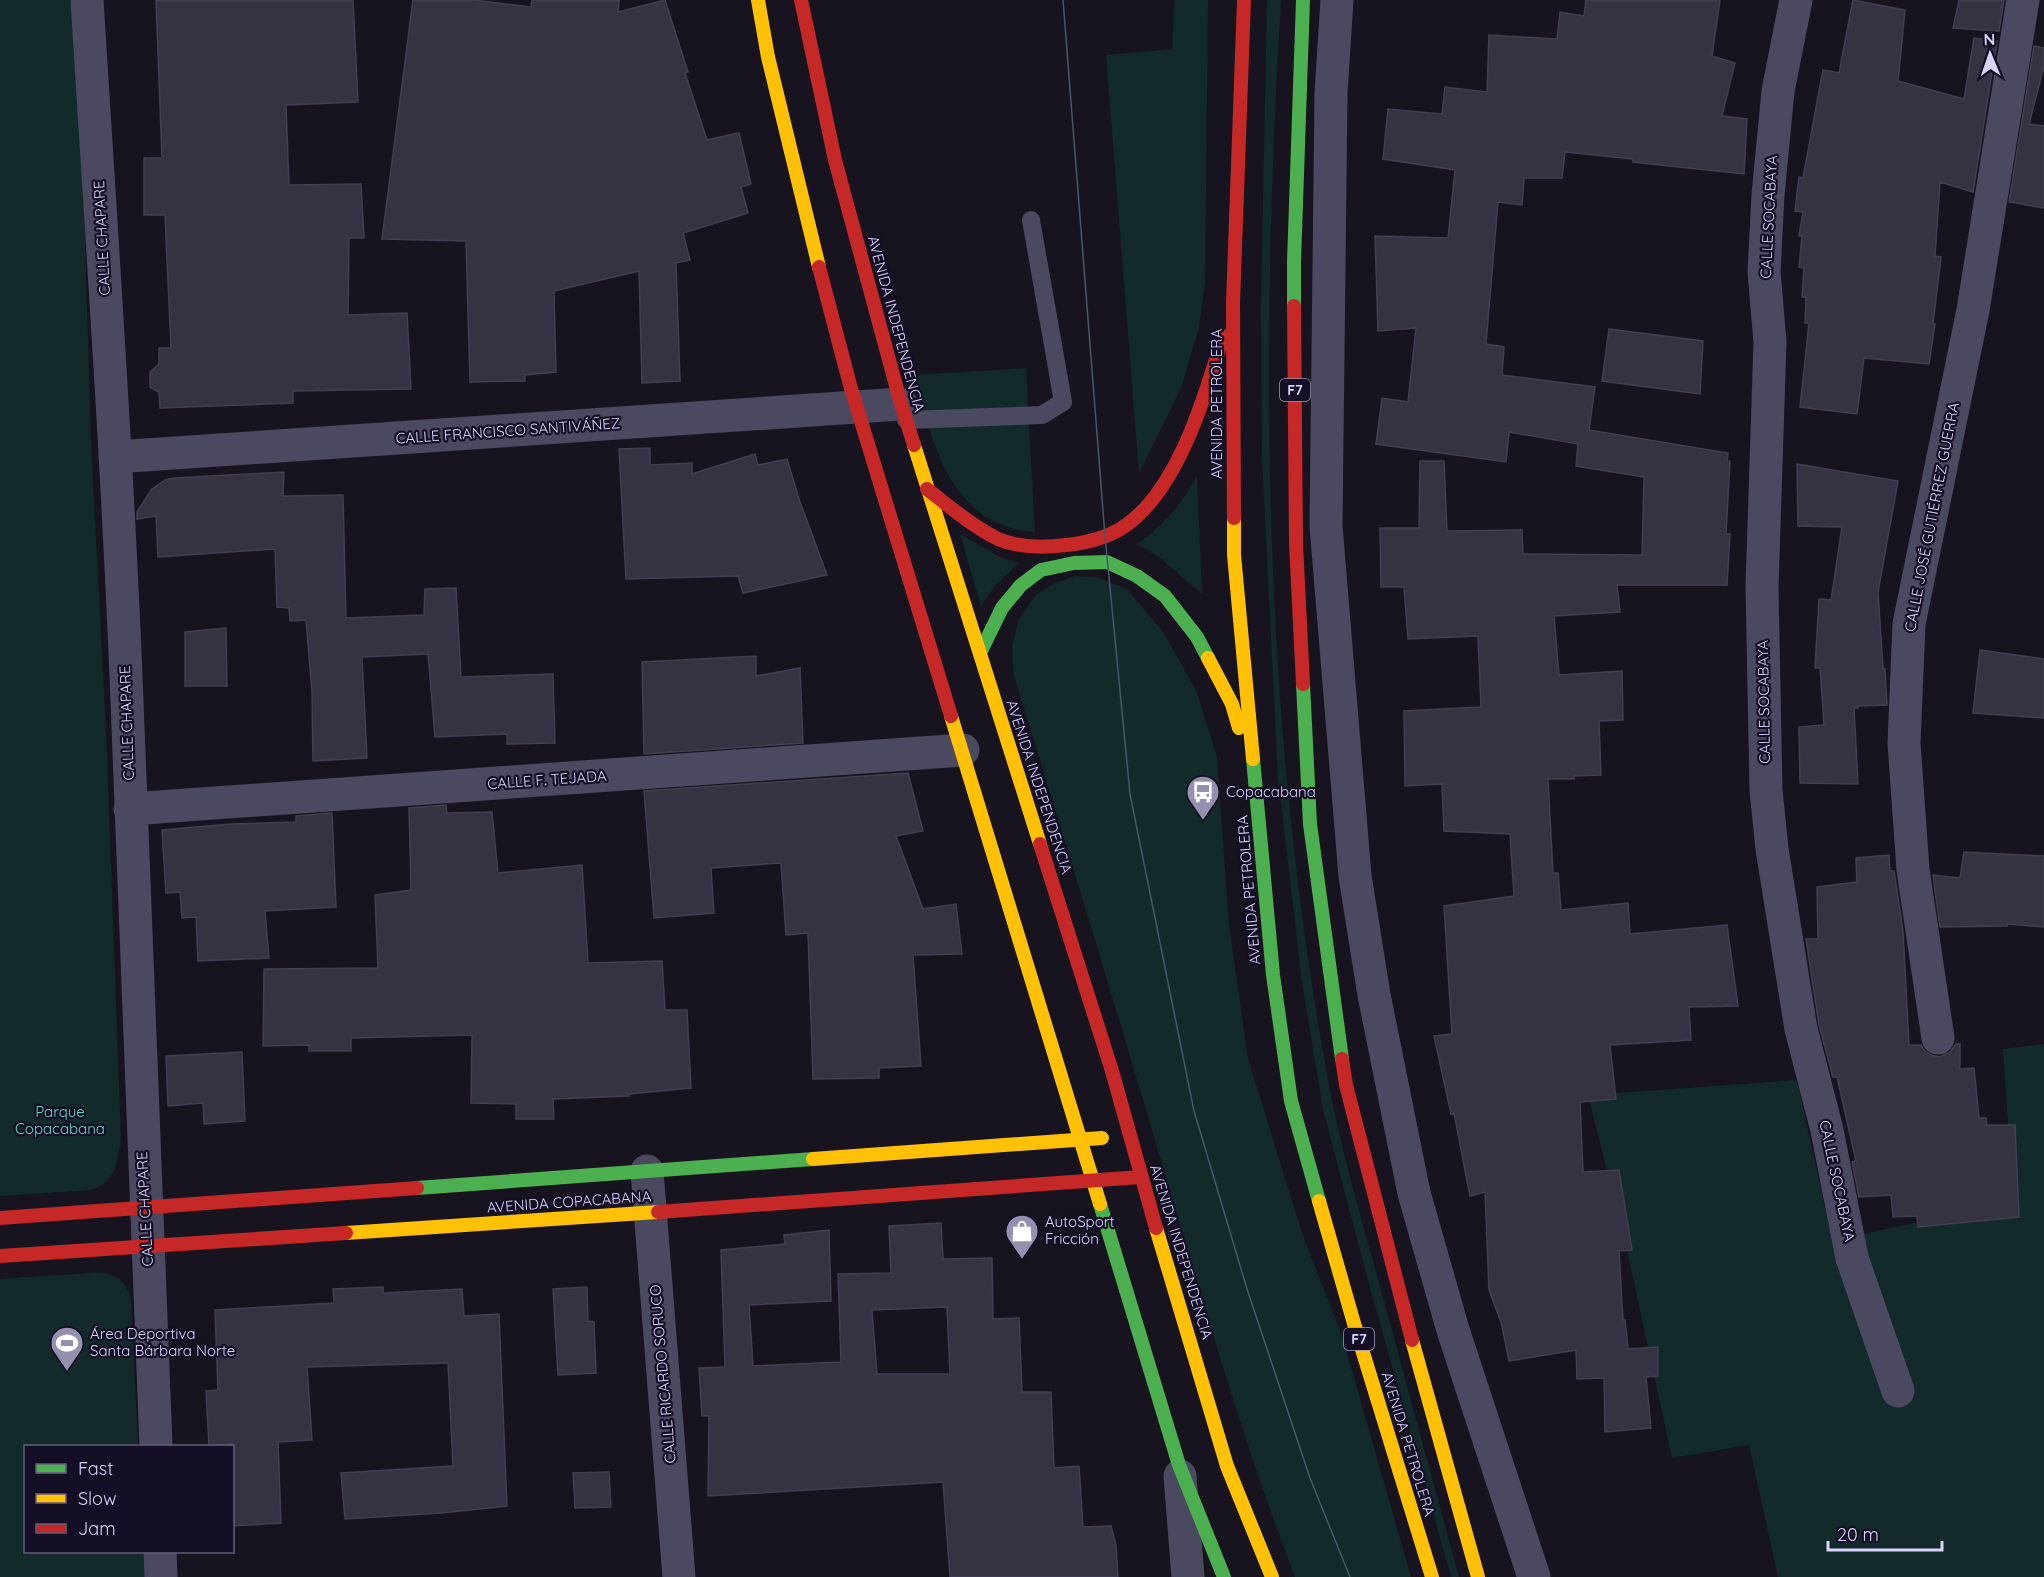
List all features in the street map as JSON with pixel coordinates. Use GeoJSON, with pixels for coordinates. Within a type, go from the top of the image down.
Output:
{"type":"FeatureCollection","features":[{"type":"Feature","properties":{"kind":"main road"},"geometry":{"type":"LineString","coordinates":[[758,0],[768,57],[825,294],[857,408],[1179,1465],[1224,1577]]}},
{"type":"Feature","properties":{"kind":"main road","name":"AVENIDA INDEPENDENCIA"},"geometry":{"type":"LineString","coordinates":[[801,0],[835,160],[903,412],[1112,1071],[1129,1136],[1227,1466],[1272,1577]]}},
{"type":"Feature","properties":{"kind":"main road","name":"AVENIDA PETROLERA"},"geometry":{"type":"LineString","coordinates":[[1244,0],[1233,303],[1234,555],[1273,975],[1291,1101],[1353,1320],[1432,1577]]}},
{"type":"Feature","properties":{"kind":"main road","name":"AVENIDA PETROLERA"},"geometry":{"type":"LineString","coordinates":[[1303,0],[1294,262],[1296,544],[1310,824],[1347,1085],[1405,1313],[1478,1577]]}},
{"type":"Feature","properties":{"kind":"main road"},"geometry":{"type":"LineString","coordinates":[[927,489],[963,518],[1000,539],[1036,549],[1072,545],[1105,536],[1129,523],[1156,493],[1180,454],[1205,398],[1233,303]]}},
{"type":"Feature","properties":{"kind":"main road"},"geometry":{"type":"LineString","coordinates":[[980,653],[1002,608],[1021,585],[1041,570],[1074,563],[1107,562],[1137,576],[1165,596],[1197,637],[1232,704],[1256,781]]}},
{"type":"Feature","properties":{"kind":"main road","name":"AVENIDA COPACABANA"},"geometry":{"type":"LineString","coordinates":[[0,1218],[1129,1136]]}},
{"type":"Feature","properties":{"kind":"main road","name":"AVENIDA COPACABANA"},"geometry":{"type":"LineString","coordinates":[[0,1256],[650,1213],[1141,1177]]}},
{"type":"Feature","properties":{"kind":"street","name":"CALLE CHAPARE"},"geometry":{"type":"LineString","coordinates":[[87,0],[115,458],[156,1445]]}},
{"type":"Feature","properties":{"kind":"street"},"geometry":{"type":"LineString","coordinates":[[1338,0],[1331,93],[1326,526],[1355,876],[1374,995],[1414,1193],[1453,1330],[1533,1577]]}},
{"type":"Feature","properties":{"kind":"street","name":"CALLE SOCABAYA"},"geometry":{"type":"LineString","coordinates":[[1796,0],[1778,91],[1768,195],[1764,272],[1770,342],[1762,587],[1766,790],[1772,849],[1802,1029],[1827,1130],[1852,1258],[1898,1391]]}},
{"type":"Feature","properties":{"kind":"street","name":"CALLE JOSÉ GUTIÉRREZ GUERRA"},"geometry":{"type":"LineString","coordinates":[[1938,1038],[1913,870],[1905,754],[1909,624],[1973,310],[2023,0]]}},
{"type":"Feature","properties":{"kind":"street","name":"CALLE FRANCISCO SANTIVÁÑEZ"},"geometry":{"type":"LineString","coordinates":[[115,458],[857,408],[903,412]]}},
{"type":"Feature","properties":{"kind":"street","name":"CALLE F. TEJADA"},"geometry":{"type":"LineString","coordinates":[[130,809],[963,750]]}},
{"type":"Feature","properties":{"kind":"street","name":"CALLE RICARDO SORUCO"},"geometry":{"type":"LineString","coordinates":[[647,1171],[679,1577]]}},
{"type":"Feature","properties":{"kind":"street"},"geometry":{"type":"LineString","coordinates":[[1179,1465],[1188,1577]]}},
{"type":"Feature","properties":{"kind":"street"},"geometry":{"type":"LineString","coordinates":[[160,1553],[162,1577]]}},
{"type":"Feature","properties":{"kind":"lane"},"geometry":{"type":"LineString","coordinates":[[903,412],[1042,415],[1063,402],[1031,220]]}},
{"type":"Feature","properties":{"kind":"green space","name":"Parque Copacabana"},"geometry":{"type":"Polygon","coordinates":[[[0,0],[78,0],[91,444],[106,729],[121,1140],[114,1171],[99,1187],[90,1190],[0,1196],[0,0]]]}},
{"type":"Feature","properties":{"kind":"green space"},"geometry":{"type":"Polygon","coordinates":[[[1175,0],[1208,0],[1205,284],[1199,327],[1181,388],[1139,473],[1106,55],[1172,49],[1175,0]]]}},
{"type":"Feature","properties":{"kind":"green space"},"geometry":{"type":"Polygon","coordinates":[[[1267,0],[1281,0],[1270,270],[1269,406],[1272,542],[1279,678],[1290,813],[1306,947],[1328,1080],[1345,1159],[1459,1577],[1451,1577],[1366,1273],[1323,1109],[1302,983],[1278,778],[1262,455],[1261,306],[1267,0]]]}},
{"type":"Feature","properties":{"kind":"green space"},"geometry":{"type":"Polygon","coordinates":[[[1026,368],[1035,533],[998,524],[979,512],[965,499],[944,467],[936,449],[915,375],[1026,368]]]}},
{"type":"Feature","properties":{"kind":"green space"},"geometry":{"type":"Polygon","coordinates":[[[1197,476],[1202,594],[1160,558],[1137,544],[1171,514],[1197,476]]]}},
{"type":"Feature","properties":{"kind":"green space"},"geometry":{"type":"Polygon","coordinates":[[[960,534],[1000,557],[1019,563],[994,587],[981,606],[960,534]]]}},
{"type":"Feature","properties":{"kind":"green space"},"geometry":{"type":"Polygon","coordinates":[[[1075,576],[1096,577],[1127,589],[1163,632],[1196,690],[1217,757],[1229,925],[1248,1059],[1302,1233],[1342,1336],[1411,1577],[1295,1577],[1255,1467],[1014,676],[1012,646],[1019,619],[1035,596],[1055,583],[1075,576]]]}},
{"type":"Feature","properties":{"kind":"green space"},"geometry":{"type":"Polygon","coordinates":[[[2044,1044],[2044,1577],[1778,1577],[1749,1445],[1672,1458],[1627,1250],[1588,1095],[1797,1080],[1832,1241],[2013,1201],[2003,1049],[2044,1044]]]}},
{"type":"Feature","properties":{"kind":"green space","name":"Área Deportiva Santa Bárbara Norte"},"geometry":{"type":"Polygon","coordinates":[[[103,1272],[121,1281],[131,1297],[138,1445],[24,1445],[24,1553],[143,1553],[145,1577],[0,1577],[0,1279],[103,1272]]]}},
{"type":"Feature","properties":{"kind":"building"},"geometry":{"type":"Polygon","coordinates":[[[156,0],[353,0],[358,102],[286,105],[289,185],[361,184],[364,238],[349,238],[348,315],[407,313],[411,389],[293,391],[293,403],[160,408],[159,392],[150,387],[150,372],[159,364],[159,348],[171,348],[165,215],[144,215],[144,158],[162,158],[156,0]]]}},
{"type":"Feature","properties":{"kind":"building"},"geometry":{"type":"Polygon","coordinates":[[[413,0],[473,0],[531,7],[532,0],[619,0],[618,12],[665,0],[688,72],[685,73],[707,140],[739,133],[751,184],[741,187],[748,213],[683,233],[690,260],[676,263],[680,381],[642,383],[639,271],[554,291],[556,372],[525,375],[525,381],[470,382],[466,241],[382,239],[413,0]]]}},
{"type":"Feature","properties":{"kind":"building"},"geometry":{"type":"Polygon","coordinates":[[[1586,0],[1720,0],[1712,56],[1735,63],[1722,116],[1747,119],[1744,174],[1565,152],[1562,178],[1524,178],[1522,205],[1498,202],[1486,344],[1504,347],[1502,375],[1595,387],[1589,430],[1728,453],[1727,461],[1730,461],[1726,534],[1730,534],[1727,585],[1617,585],[1620,612],[1554,616],[1559,675],[1622,671],[1623,720],[1599,721],[1601,775],[1574,776],[1574,779],[1548,779],[1553,873],[1558,873],[1561,910],[1628,903],[1630,934],[1727,925],[1738,1006],[1689,1007],[1691,1040],[1610,1045],[1616,1099],[1580,1102],[1583,1172],[1619,1170],[1632,1250],[1619,1251],[1623,1320],[1625,1320],[1628,1349],[1658,1347],[1658,1376],[1646,1377],[1651,1428],[1605,1432],[1604,1378],[1577,1379],[1576,1350],[1509,1361],[1501,1322],[1489,1290],[1485,1192],[1470,1196],[1454,1113],[1451,1114],[1434,1036],[1452,1034],[1444,906],[1514,896],[1510,834],[1444,831],[1442,784],[1405,786],[1404,711],[1481,707],[1478,636],[1408,639],[1404,587],[1381,587],[1380,528],[1419,528],[1420,461],[1444,461],[1447,531],[1522,530],[1523,554],[1642,555],[1644,477],[1576,466],[1578,444],[1509,432],[1506,462],[1376,444],[1382,398],[1408,402],[1416,328],[1378,331],[1375,236],[1448,238],[1455,170],[1383,159],[1388,109],[1442,114],[1445,87],[1487,92],[1489,35],[1557,39],[1560,12],[1584,16],[1586,0]]]}},
{"type":"Feature","properties":{"kind":"building"},"geometry":{"type":"Polygon","coordinates":[[[1853,0],[1905,10],[1898,81],[1964,99],[1974,38],[1997,41],[1973,192],[1940,182],[1935,256],[1941,257],[1929,364],[1864,358],[1857,414],[1800,407],[1809,323],[1805,323],[1806,297],[1802,297],[1804,268],[1799,267],[1802,236],[1799,236],[1803,212],[1795,211],[1799,177],[1803,178],[1823,70],[1839,73],[1853,0]]]}},
{"type":"Feature","properties":{"kind":"building"},"geometry":{"type":"Polygon","coordinates":[[[1959,0],[2004,0],[1999,31],[1953,28],[1959,0]]]}},
{"type":"Feature","properties":{"kind":"building"},"geometry":{"type":"Polygon","coordinates":[[[2034,46],[2044,48],[2044,66],[2029,124],[2044,126],[2044,208],[2009,202],[2034,46]]]}},
{"type":"Feature","properties":{"kind":"building"},"geometry":{"type":"Polygon","coordinates":[[[1609,329],[1703,341],[1700,394],[1602,381],[1609,329]]]}},
{"type":"Feature","properties":{"kind":"building"},"geometry":{"type":"Polygon","coordinates":[[[650,448],[650,465],[692,463],[692,474],[755,454],[758,465],[787,459],[827,575],[743,593],[738,576],[626,579],[619,449],[650,448]]]}},
{"type":"Feature","properties":{"kind":"building"},"geometry":{"type":"Polygon","coordinates":[[[1797,464],[1898,481],[1878,592],[1887,705],[1854,708],[1858,784],[1800,783],[1799,727],[1824,725],[1820,668],[1815,668],[1819,599],[1831,600],[1842,527],[1798,526],[1797,464]]]}},
{"type":"Feature","properties":{"kind":"building"},"geometry":{"type":"Polygon","coordinates":[[[284,472],[283,496],[343,495],[346,618],[424,615],[425,589],[456,588],[461,677],[553,674],[555,743],[507,744],[507,734],[435,737],[428,654],[362,657],[367,758],[313,761],[312,692],[306,620],[290,621],[289,608],[277,607],[275,549],[158,557],[156,516],[137,519],[137,512],[152,489],[165,480],[284,472]]]}},
{"type":"Feature","properties":{"kind":"building"},"geometry":{"type":"Polygon","coordinates":[[[226,628],[227,686],[185,686],[185,632],[226,628]]]}},
{"type":"Feature","properties":{"kind":"building"},"geometry":{"type":"Polygon","coordinates":[[[1980,650],[2044,659],[2044,718],[1973,713],[1980,650]]]}},
{"type":"Feature","properties":{"kind":"building"},"geometry":{"type":"Polygon","coordinates":[[[756,656],[756,676],[800,668],[803,743],[644,754],[642,662],[756,656]]]}},
{"type":"Feature","properties":{"kind":"building"},"geometry":{"type":"Polygon","coordinates":[[[908,773],[923,831],[896,836],[923,909],[956,904],[962,954],[913,955],[921,1066],[879,1068],[879,1078],[813,1079],[808,933],[786,935],[781,863],[711,868],[714,913],[654,918],[644,791],[908,773]]]}},
{"type":"Feature","properties":{"kind":"building"},"geometry":{"type":"Polygon","coordinates":[[[446,805],[447,813],[492,812],[498,873],[582,865],[588,963],[662,961],[665,1010],[687,1010],[691,1088],[629,1094],[629,1096],[553,1099],[554,1119],[516,1119],[516,1104],[471,1103],[472,1035],[351,1038],[351,1051],[309,1051],[309,1045],[263,1046],[264,969],[378,968],[375,895],[411,890],[409,808],[446,805]]]}},
{"type":"Feature","properties":{"kind":"building"},"geometry":{"type":"Polygon","coordinates":[[[332,813],[336,907],[265,911],[269,958],[198,961],[196,917],[182,918],[180,892],[166,893],[162,830],[231,824],[296,822],[296,816],[332,813]]]}},
{"type":"Feature","properties":{"kind":"building"},"geometry":{"type":"Polygon","coordinates":[[[1964,852],[2044,856],[2044,927],[2008,924],[2007,926],[1940,927],[1933,875],[1960,878],[1964,852]]]}},
{"type":"Feature","properties":{"kind":"building"},"geometry":{"type":"Polygon","coordinates":[[[1889,855],[1890,871],[1894,871],[1903,931],[1909,1045],[1921,1045],[1931,1055],[1940,1057],[1950,1052],[1956,1044],[1960,1044],[1960,1069],[1974,1068],[1979,1118],[1986,1118],[1987,1125],[2015,1125],[2019,1217],[1918,1227],[1917,1216],[1893,1217],[1891,1195],[1859,1197],[1852,1162],[1856,1161],[1837,1077],[1833,1077],[1819,1025],[1806,939],[1818,939],[1817,887],[1857,882],[1856,858],[1889,855]]]}},
{"type":"Feature","properties":{"kind":"building"},"geometry":{"type":"Polygon","coordinates":[[[242,1052],[245,1121],[204,1124],[203,1103],[168,1106],[166,1056],[242,1052]]]}},
{"type":"Feature","properties":{"kind":"building"},"geometry":{"type":"Polygon","coordinates":[[[941,1223],[943,1259],[992,1258],[993,1319],[1019,1318],[1022,1392],[1051,1392],[1054,1468],[1079,1466],[1083,1527],[1111,1526],[1116,1545],[1118,1577],[950,1577],[943,1482],[708,1496],[709,1416],[702,1416],[699,1368],[725,1367],[721,1250],[785,1244],[784,1235],[829,1230],[831,1301],[749,1305],[753,1366],[841,1362],[838,1274],[891,1273],[889,1226],[941,1223]],[[947,1307],[872,1310],[877,1374],[950,1374],[947,1307]]]}},
{"type":"Feature","properties":{"kind":"building"},"geometry":{"type":"Polygon","coordinates":[[[383,1287],[383,1293],[462,1289],[464,1316],[499,1314],[507,1506],[345,1519],[341,1473],[453,1466],[448,1363],[307,1367],[312,1440],[278,1442],[281,1523],[234,1526],[234,1445],[209,1445],[206,1391],[218,1390],[215,1310],[334,1303],[333,1289],[383,1287]]]}},
{"type":"Feature","properties":{"kind":"building"},"geometry":{"type":"Polygon","coordinates":[[[587,1287],[588,1321],[594,1322],[596,1373],[558,1375],[553,1289],[587,1287]]]}},
{"type":"Feature","properties":{"kind":"building"},"geometry":{"type":"Polygon","coordinates":[[[609,1472],[611,1507],[575,1508],[573,1473],[609,1472]]]}},
{"type":"Feature","properties":{"kind":"tram line"},"geometry":{"type":"LineString","coordinates":[[1063,0],[1105,536],[1130,794],[1194,1111],[1247,1289],[1310,1478],[1350,1577]]}},
{"type":"Feature","properties":{"kind":"traffic: fast"},"geometry":{"type":"LineString","coordinates":[[1294,306],[1303,0]]}},
{"type":"Feature","properties":{"kind":"traffic: fast"},"geometry":{"type":"LineString","coordinates":[[980,653],[1002,608],[1021,585],[1041,570],[1074,563],[1107,562],[1137,576],[1165,596],[1197,637],[1208,658]]}},
{"type":"Feature","properties":{"kind":"traffic: fast"},"geometry":{"type":"LineString","coordinates":[[1303,684],[1310,824],[1342,1059]]}},
{"type":"Feature","properties":{"kind":"traffic: fast"},"geometry":{"type":"LineString","coordinates":[[1253,759],[1273,975],[1291,1101],[1319,1201]]}},
{"type":"Feature","properties":{"kind":"traffic: fast"},"geometry":{"type":"LineString","coordinates":[[417,1188],[813,1159]]}},
{"type":"Feature","properties":{"kind":"traffic: fast"},"geometry":{"type":"LineString","coordinates":[[1100,1204],[1179,1465],[1224,1577]]}},
{"type":"Feature","properties":{"kind":"traffic: slow"},"geometry":{"type":"LineString","coordinates":[[758,0],[768,57],[819,267]]}},
{"type":"Feature","properties":{"kind":"traffic: slow"},"geometry":{"type":"LineString","coordinates":[[914,445],[1040,844]]}},
{"type":"Feature","properties":{"kind":"traffic: slow"},"geometry":{"type":"LineString","coordinates":[[1234,518],[1234,555],[1253,759]]}},
{"type":"Feature","properties":{"kind":"traffic: slow"},"geometry":{"type":"LineString","coordinates":[[1208,658],[1232,704],[1239,728]]}},
{"type":"Feature","properties":{"kind":"traffic: slow"},"geometry":{"type":"LineString","coordinates":[[951,716],[1100,1204]]}},
{"type":"Feature","properties":{"kind":"traffic: slow"},"geometry":{"type":"LineString","coordinates":[[813,1159],[1102,1138]]}},
{"type":"Feature","properties":{"kind":"traffic: slow"},"geometry":{"type":"LineString","coordinates":[[1319,1201],[1432,1577]]}},
{"type":"Feature","properties":{"kind":"traffic: slow"},"geometry":{"type":"LineString","coordinates":[[346,1233],[658,1212]]}},
{"type":"Feature","properties":{"kind":"traffic: slow"},"geometry":{"type":"LineString","coordinates":[[1156,1228],[1227,1466],[1272,1577]]}},
{"type":"Feature","properties":{"kind":"traffic: slow"},"geometry":{"type":"LineString","coordinates":[[1412,1340],[1478,1577]]}},
{"type":"Feature","properties":{"kind":"traffic: jam"},"geometry":{"type":"LineString","coordinates":[[801,0],[835,160],[914,445]]}},
{"type":"Feature","properties":{"kind":"traffic: jam"},"geometry":{"type":"LineString","coordinates":[[1234,518],[1233,303],[1244,0]]}},
{"type":"Feature","properties":{"kind":"traffic: jam"},"geometry":{"type":"LineString","coordinates":[[819,267],[850,385],[951,716]]}},
{"type":"Feature","properties":{"kind":"traffic: jam"},"geometry":{"type":"LineString","coordinates":[[1294,306],[1296,544],[1303,684]]}},
{"type":"Feature","properties":{"kind":"traffic: jam"},"geometry":{"type":"LineString","coordinates":[[927,489],[979,528],[998,539],[1014,544],[1057,546],[1095,540],[1116,532],[1142,512],[1174,467],[1198,414],[1223,336]]}},
{"type":"Feature","properties":{"kind":"traffic: jam"},"geometry":{"type":"LineString","coordinates":[[1040,844],[1112,1071],[1156,1228]]}},
{"type":"Feature","properties":{"kind":"traffic: jam"},"geometry":{"type":"LineString","coordinates":[[1342,1059],[1346,1085],[1412,1340]]}},
{"type":"Feature","properties":{"kind":"traffic: jam"},"geometry":{"type":"LineString","coordinates":[[658,1212],[1141,1177]]}},
{"type":"Feature","properties":{"kind":"traffic: jam"},"geometry":{"type":"LineString","coordinates":[[0,1218],[417,1188]]}},
{"type":"Feature","properties":{"kind":"traffic: jam"},"geometry":{"type":"LineString","coordinates":[[0,1256],[346,1233]]}},
{"type":"Feature","properties":{"kind":"place","name":"Copacabana"},"geometry":{"type":"Point","coordinates":[1203,821]}},
{"type":"Feature","properties":{"kind":"place","name":"AutoSport Fricción"},"geometry":{"type":"Point","coordinates":[1022,1260]}},
{"type":"Feature","properties":{"kind":"place","name":"Área Deportiva Santa Bárbara Norte"},"geometry":{"type":"Point","coordinates":[67,1372]}}]}
